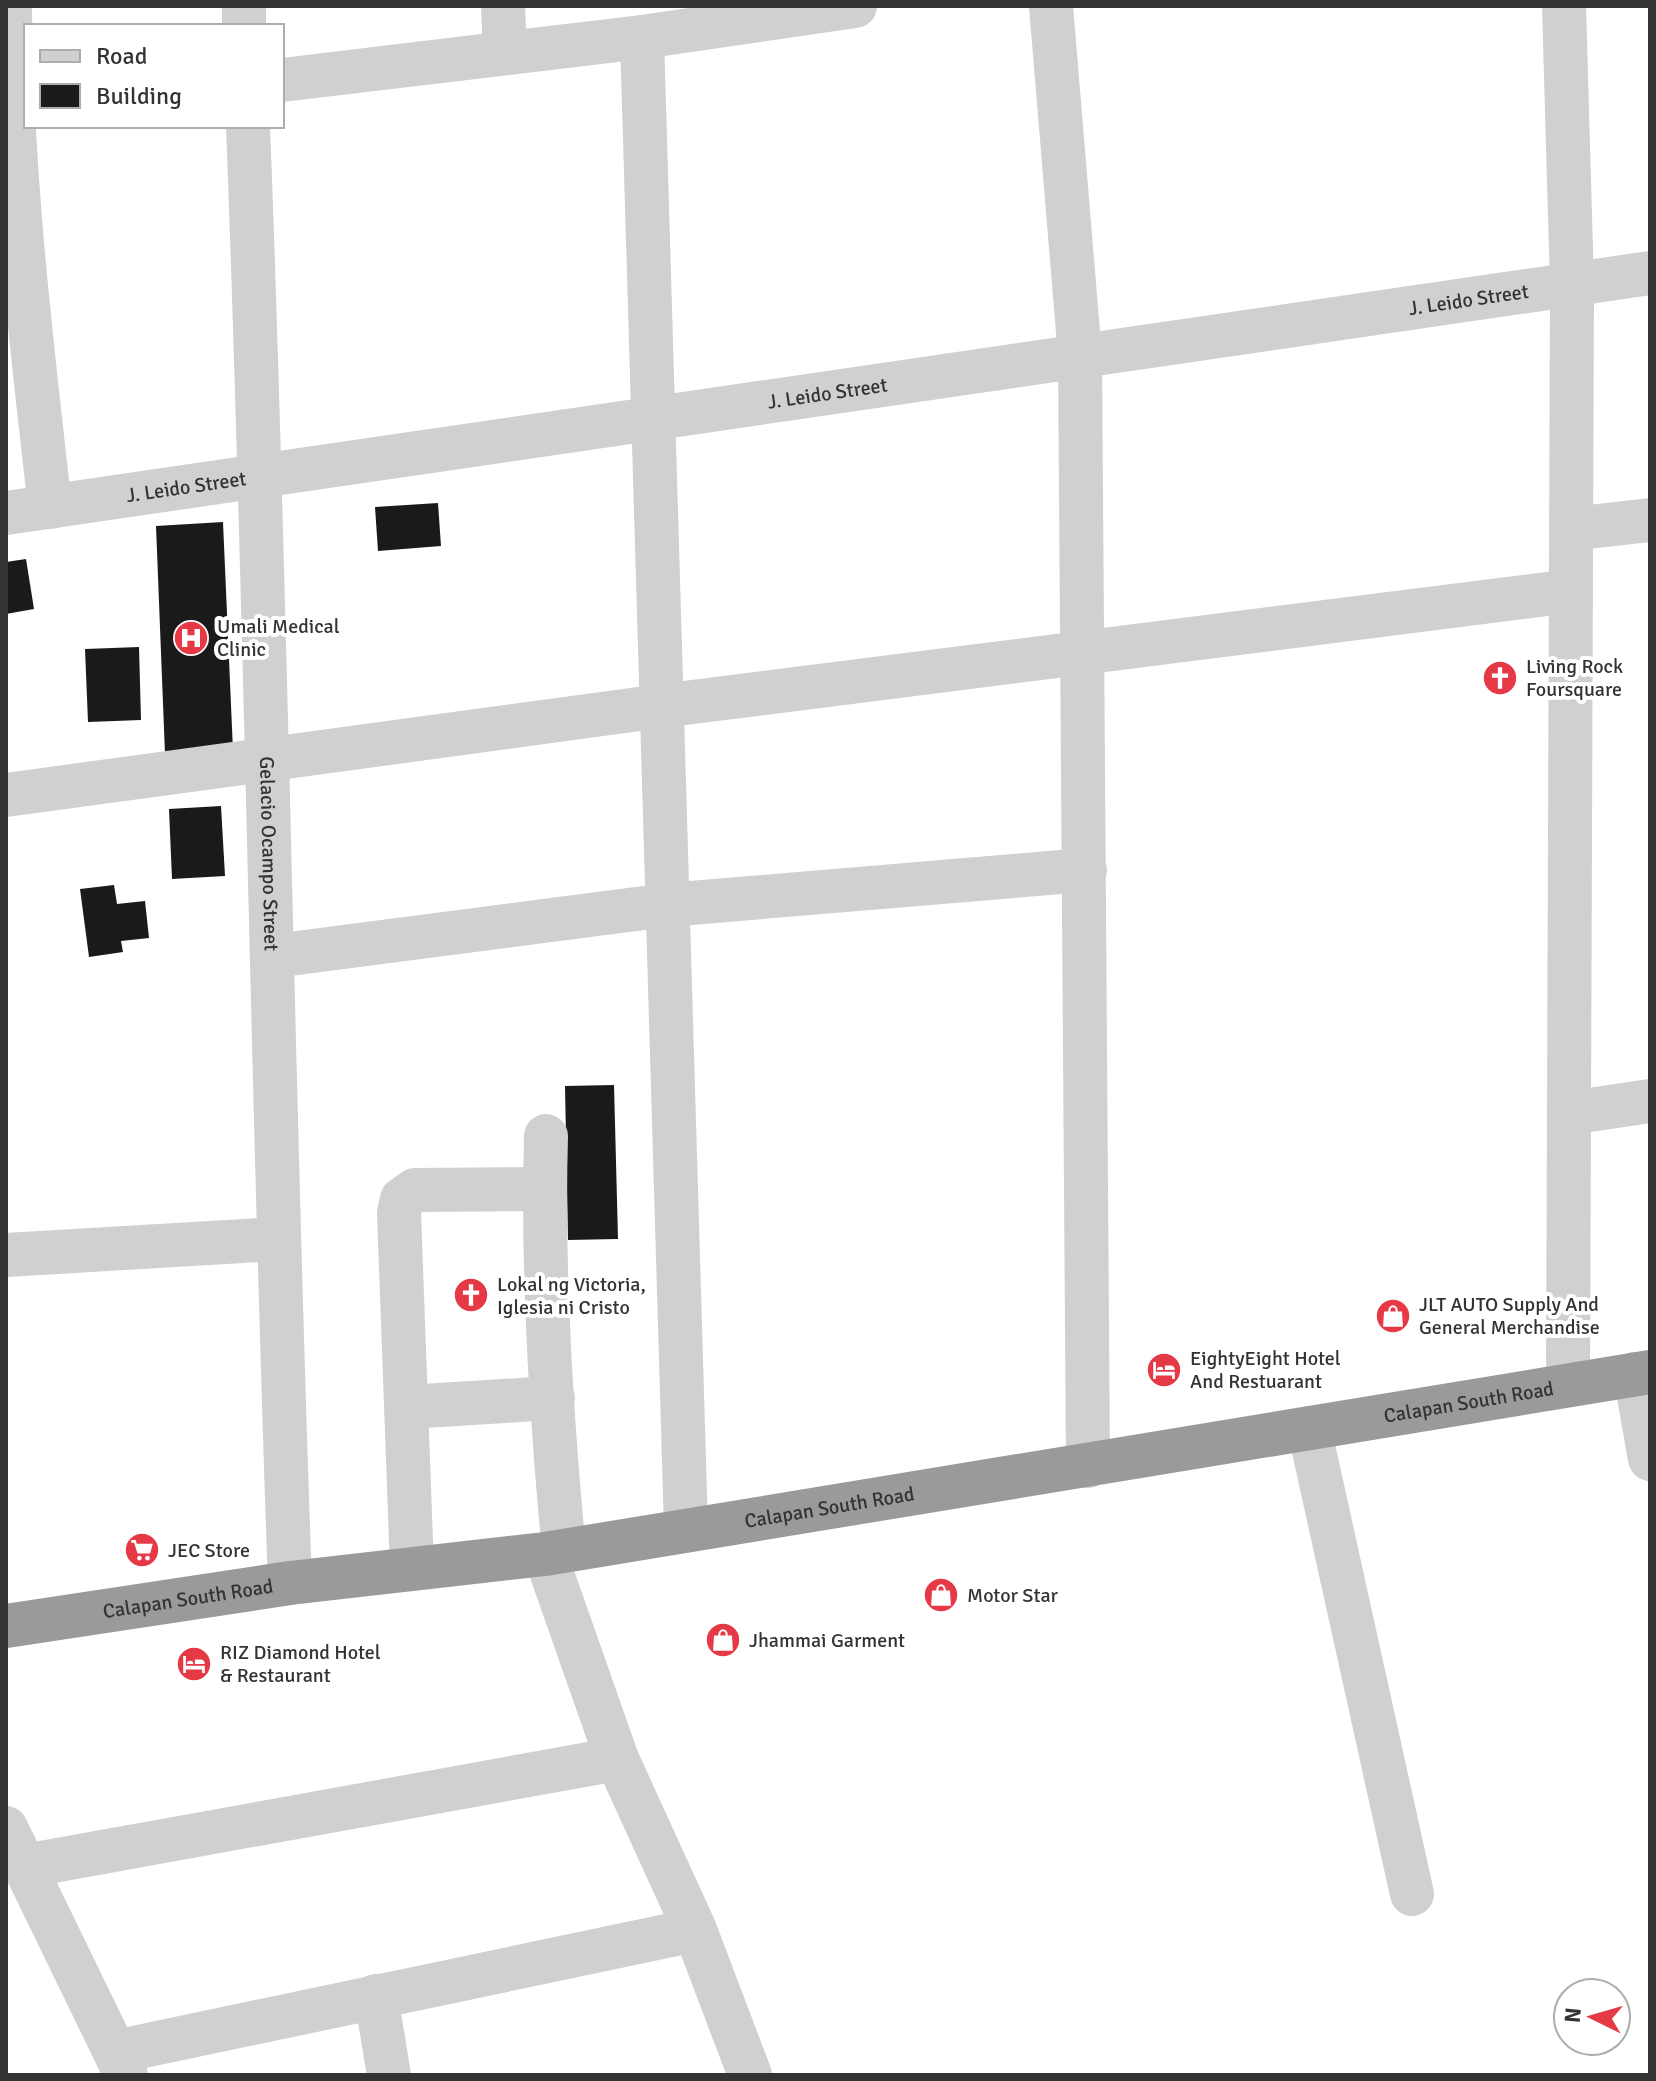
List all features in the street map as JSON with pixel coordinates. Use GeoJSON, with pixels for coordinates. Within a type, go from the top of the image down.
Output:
{"type":"FeatureCollection","features":[{"type":"Feature","properties":{"kind":"highway","name":"Calapan South Road"},"geometry":{"type":"LineString","coordinates":[[6,1626],[290,1583],[555,1552],[1643,1373]]}},
{"type":"Feature","properties":{"kind":"street"},"geometry":{"type":"LineString","coordinates":[[10,6],[18,113],[21,249],[50,507]]}},
{"type":"Feature","properties":{"kind":"street"},"geometry":{"type":"LineString","coordinates":[[503,6],[505,53]]}},
{"type":"Feature","properties":{"kind":"street"},"geometry":{"type":"LineString","coordinates":[[284,80],[642,37],[855,6]]}},
{"type":"Feature","properties":{"kind":"street"},"geometry":{"type":"LineString","coordinates":[[1051,6],[1080,356],[1088,1466]]}},
{"type":"Feature","properties":{"kind":"street"},"geometry":{"type":"LineString","coordinates":[[1564,6],[1572,285],[1568,1385]]}},
{"type":"Feature","properties":{"kind":"street"},"geometry":{"type":"LineString","coordinates":[[642,37],[686,1529]]}},
{"type":"Feature","properties":{"kind":"street","name":"Gelacio Ocampo Street"},"geometry":{"type":"LineString","coordinates":[[248,128],[262,476],[274,956],[277,1239],[290,1583]]}},
{"type":"Feature","properties":{"kind":"street","name":"J. Leido Street"},"geometry":{"type":"LineString","coordinates":[[6,513],[1650,273]]}},
{"type":"Feature","properties":{"kind":"street"},"geometry":{"type":"LineString","coordinates":[[1571,529],[1650,520]]}},
{"type":"Feature","properties":{"kind":"street"},"geometry":{"type":"LineString","coordinates":[[6,795],[661,706],[1571,591]]}},
{"type":"Feature","properties":{"kind":"street"},"geometry":{"type":"LineString","coordinates":[[274,956],[667,905],[1085,870]]}},
{"type":"Feature","properties":{"kind":"street"},"geometry":{"type":"LineString","coordinates":[[1569,1113],[1650,1101]]}},
{"type":"Feature","properties":{"kind":"street"},"geometry":{"type":"LineString","coordinates":[[546,1136],[555,1552],[617,1759],[695,1930],[750,2075]]}},
{"type":"Feature","properties":{"kind":"street"},"geometry":{"type":"LineString","coordinates":[[412,1569],[399,1213],[402,1199],[415,1190],[545,1189]]}},
{"type":"Feature","properties":{"kind":"street"},"geometry":{"type":"LineString","coordinates":[[6,1255],[277,1239]]}},
{"type":"Feature","properties":{"kind":"street"},"geometry":{"type":"LineString","coordinates":[[1643,1373],[1650,1459]]}},
{"type":"Feature","properties":{"kind":"street"},"geometry":{"type":"LineString","coordinates":[[407,1407],[553,1398]]}},
{"type":"Feature","properties":{"kind":"street"},"geometry":{"type":"LineString","coordinates":[[1309,1428],[1412,1894]]}},
{"type":"Feature","properties":{"kind":"street"},"geometry":{"type":"LineString","coordinates":[[25,1866],[617,1759]]}},
{"type":"Feature","properties":{"kind":"street"},"geometry":{"type":"LineString","coordinates":[[6,1828],[120,2063],[376,1996],[695,1930]]}},
{"type":"Feature","properties":{"kind":"street"},"geometry":{"type":"LineString","coordinates":[[376,1996],[389,2075]]}},
{"type":"Feature","properties":{"kind":"building"},"geometry":{"type":"Polygon","coordinates":[[[438,503],[441,546],[378,551],[375,507],[438,503]]]}},
{"type":"Feature","properties":{"kind":"building","name":"Umali Medical Clinic"},"geometry":{"type":"Polygon","coordinates":[[[223,522],[233,751],[165,754],[156,526],[223,522]]]}},
{"type":"Feature","properties":{"kind":"building"},"geometry":{"type":"Polygon","coordinates":[[[26,559],[34,609],[6,614],[6,562],[26,559]]]}},
{"type":"Feature","properties":{"kind":"building"},"geometry":{"type":"Polygon","coordinates":[[[139,647],[141,720],[88,722],[85,649],[139,647]]]}},
{"type":"Feature","properties":{"kind":"building"},"geometry":{"type":"Polygon","coordinates":[[[221,806],[225,876],[172,879],[169,809],[221,806]]]}},
{"type":"Feature","properties":{"kind":"building"},"geometry":{"type":"Polygon","coordinates":[[[114,885],[117,904],[145,901],[149,938],[121,941],[123,952],[89,957],[80,889],[114,885]]]}},
{"type":"Feature","properties":{"kind":"building"},"geometry":{"type":"Polygon","coordinates":[[[614,1085],[618,1239],[568,1240],[565,1086],[614,1085]]]}},
{"type":"Feature","properties":{"kind":"place","name":"Umali Medical Clinic"},"geometry":{"type":"Point","coordinates":[191,638]}},
{"type":"Feature","properties":{"kind":"place","name":"Living Rock Foursquare"},"geometry":{"type":"Point","coordinates":[1500,678]}},
{"type":"Feature","properties":{"kind":"place","name":"Lokal ng Victoria, Iglesia ni Cristo"},"geometry":{"type":"Point","coordinates":[471,1295]}},
{"type":"Feature","properties":{"kind":"place","name":"JLT AUTO Supply And General Merchandise"},"geometry":{"type":"Point","coordinates":[1393,1316]}},
{"type":"Feature","properties":{"kind":"place","name":"EightyEight Hotel And Restuarant"},"geometry":{"type":"Point","coordinates":[1164,1370]}},
{"type":"Feature","properties":{"kind":"place","name":"JEC Store"},"geometry":{"type":"Point","coordinates":[142,1550]}},
{"type":"Feature","properties":{"kind":"place","name":"Motor Star"},"geometry":{"type":"Point","coordinates":[941,1595]}},
{"type":"Feature","properties":{"kind":"place","name":"Jhammai Garment"},"geometry":{"type":"Point","coordinates":[723,1640]}},
{"type":"Feature","properties":{"kind":"place","name":"RIZ Diamond Hotel & Restaurant"},"geometry":{"type":"Point","coordinates":[194,1664]}}]}
